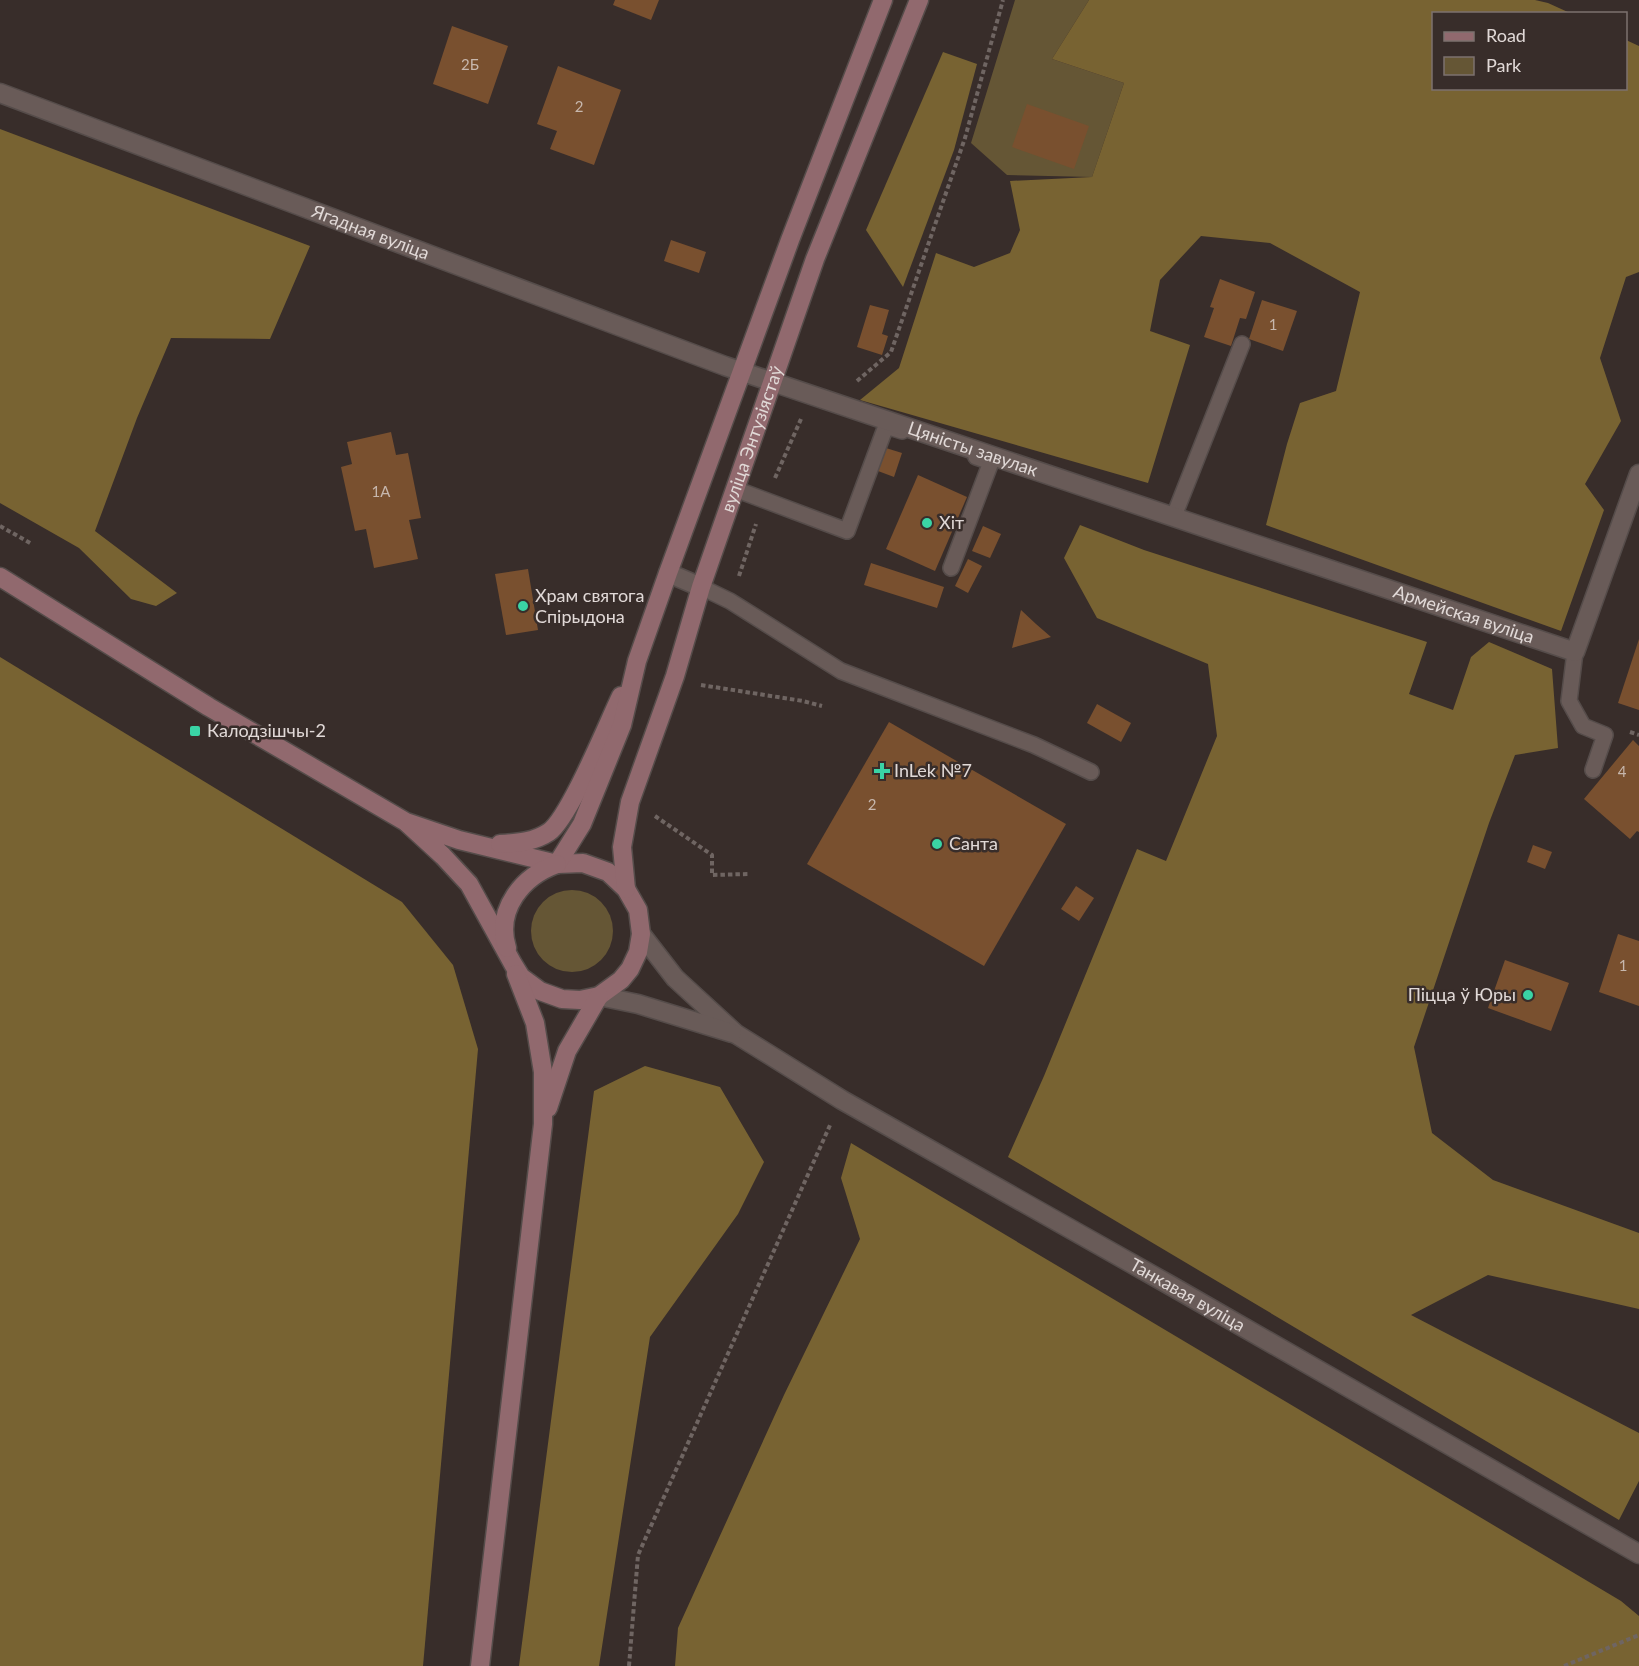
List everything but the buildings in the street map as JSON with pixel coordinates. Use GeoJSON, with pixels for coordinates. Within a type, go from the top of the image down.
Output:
{"type":"FeatureCollection","features":[{"type":"Feature","properties":{"kind":"street","name":"вуліца Энтузіястаў"},"geometry":{"type":"LineString","coordinates":[[482,844],[520,843],[534,840],[551,830],[566,812],[637,661],[790,240],[883,0]]}},
{"type":"Feature","properties":{"kind":"street","name":"вуліца Энтузіястаў"},"geometry":{"type":"LineString","coordinates":[[626,889],[622,847],[630,802],[675,676],[701,587],[815,259],[919,0]]}},
{"type":"Feature","properties":{"kind":"street","name":"Ягадная вуліца"},"geometry":{"type":"LineString","coordinates":[[0,93],[772,383]]}},
{"type":"Feature","properties":{"kind":"street","name":"Цяністы завулак"},"geometry":{"type":"LineString","coordinates":[[772,383],[1174,516]]}},
{"type":"Feature","properties":{"kind":"street"},"geometry":{"type":"LineString","coordinates":[[1575,652],[1639,474]]}},
{"type":"Feature","properties":{"kind":"street","name":"Армейская вуліца"},"geometry":{"type":"LineString","coordinates":[[1174,516],[1575,652]]}},
{"type":"Feature","properties":{"kind":"street"},"geometry":{"type":"LineString","coordinates":[[668,573],[701,587]]}},
{"type":"Feature","properties":{"kind":"street"},"geometry":{"type":"LineString","coordinates":[[0,578],[209,707],[406,822],[459,840],[557,864]]}},
{"type":"Feature","properties":{"kind":"street","name":"вуліца Энтузіястаў"},"geometry":{"type":"LineString","coordinates":[[557,864],[582,824],[622,725],[637,661]]}},
{"type":"Feature","properties":{"kind":"street"},"geometry":{"type":"LineString","coordinates":[[406,822],[469,884],[521,977],[540,991],[562,999],[580,1000],[599,996]]}},
{"type":"Feature","properties":{"kind":"street"},"geometry":{"type":"LineString","coordinates":[[480,1666],[543,1124],[543,1072],[535,1023],[504,938],[507,911],[517,890],[542,869],[557,864],[583,863],[608,872],[626,889],[638,910],[641,934],[638,952],[630,969],[621,980],[599,996],[567,1051],[543,1124]]}},
{"type":"Feature","properties":{"kind":"street","name":"Танкавая вуліца"},"geometry":{"type":"LineString","coordinates":[[641,934],[675,978],[736,1034],[842,1100],[1639,1554]]}},
{"type":"Feature","properties":{"kind":"street","name":"Танкавая вуліца"},"geometry":{"type":"LineString","coordinates":[[599,996],[638,1004],[736,1034]]}},
{"type":"Feature","properties":{"kind":"lane"},"geometry":{"type":"LineString","coordinates":[[1174,516],[1242,344]]}},
{"type":"Feature","properties":{"kind":"lane"},"geometry":{"type":"LineString","coordinates":[[735,489],[847,531],[886,426],[991,462],[951,568]]}},
{"type":"Feature","properties":{"kind":"lane"},"geometry":{"type":"LineString","coordinates":[[701,587],[730,601],[841,671],[1034,745],[1091,772]]}},
{"type":"Feature","properties":{"kind":"lane"},"geometry":{"type":"LineString","coordinates":[[1575,652],[1569,701],[1583,726],[1605,735],[1593,770]]}},
{"type":"Feature","properties":{"kind":"path"},"geometry":{"type":"LineString","coordinates":[[730,601],[764,500],[812,396],[854,384],[891,352],[965,138],[1003,0]]}},
{"type":"Feature","properties":{"kind":"path"},"geometry":{"type":"LineString","coordinates":[[0,526],[32,544]]}},
{"type":"Feature","properties":{"kind":"path"},"geometry":{"type":"LineString","coordinates":[[695,684],[822,706]]}},
{"type":"Feature","properties":{"kind":"path"},"geometry":{"type":"LineString","coordinates":[[652,813],[712,855],[712,875],[749,874]]}},
{"type":"Feature","properties":{"kind":"path"},"geometry":{"type":"LineString","coordinates":[[629,1666],[638,1555],[842,1100]]}},
{"type":"Feature","properties":{"kind":"path"},"geometry":{"type":"LineString","coordinates":[[1564,1666],[1639,1635]]}},
{"type":"Feature","properties":{"kind":"green space"},"geometry":{"type":"Polygon","coordinates":[[[1015,0],[1089,0],[1052,59],[1124,83],[1092,177],[1007,175],[971,143],[1015,0]]]}},
{"type":"Feature","properties":{"kind":"green space"},"geometry":{"type":"Polygon","coordinates":[[[564,890],[580,890],[595,897],[606,908],[613,923],[610,947],[601,960],[580,972],[564,972],[549,965],[538,954],[531,939],[531,923],[538,908],[549,897],[564,890]]]}},
{"type":"Feature","properties":{"kind":"shaded area"},"geometry":{"type":"Polygon","coordinates":[[[1089,0],[1535,0],[1568,12],[1432,12],[1432,90],[1627,90],[1627,40],[1639,46],[1639,272],[1626,277],[1600,358],[1621,421],[1585,484],[1604,510],[1561,631],[1266,525],[1300,403],[1336,391],[1360,292],[1270,243],[1201,236],[1160,280],[1150,331],[1190,345],[1148,483],[860,400],[899,368],[936,253],[974,267],[1010,253],[1020,230],[1010,181],[1092,177],[1124,83],[1052,59],[1089,0]]]}},
{"type":"Feature","properties":{"kind":"shaded area"},"geometry":{"type":"Polygon","coordinates":[[[943,52],[977,64],[954,150],[903,287],[866,230],[943,52]]]}},
{"type":"Feature","properties":{"kind":"shaded area"},"geometry":{"type":"Polygon","coordinates":[[[0,129],[310,246],[270,339],[171,338],[137,418],[95,531],[177,593],[156,606],[131,599],[79,548],[0,503],[0,129]]]}},
{"type":"Feature","properties":{"kind":"shaded area"},"geometry":{"type":"Polygon","coordinates":[[[1080,525],[1144,550],[1427,642],[1409,694],[1453,710],[1471,657],[1489,642],[1552,669],[1558,748],[1515,755],[1489,823],[1414,1047],[1432,1133],[1493,1180],[1639,1233],[1639,1309],[1488,1275],[1411,1315],[1639,1433],[1639,1481],[1619,1520],[1008,1157],[1044,1076],[1137,849],[1166,861],[1217,736],[1208,664],[1097,618],[1064,558],[1080,525]]]}},
{"type":"Feature","properties":{"kind":"shaded area"},"geometry":{"type":"Polygon","coordinates":[[[0,657],[402,902],[453,965],[478,1049],[423,1666],[0,1666],[0,657]]]}},
{"type":"Feature","properties":{"kind":"shaded area"},"geometry":{"type":"Polygon","coordinates":[[[645,1066],[720,1087],[764,1162],[738,1214],[650,1337],[599,1666],[519,1666],[594,1091],[645,1066]]]}},
{"type":"Feature","properties":{"kind":"shaded area"},"geometry":{"type":"Polygon","coordinates":[[[851,1143],[1621,1601],[1639,1616],[1639,1666],[675,1666],[678,1628],[784,1395],[860,1239],[841,1178],[851,1143]]]}},
{"type":"Feature","properties":{"kind":"place","name":"Хіт"},"geometry":{"type":"Point","coordinates":[927,523]}},
{"type":"Feature","properties":{"kind":"place","name":"Храм святога Спірыдона"},"geometry":{"type":"Point","coordinates":[523,606]}},
{"type":"Feature","properties":{"kind":"place","name":"Калодзішчы-2"},"geometry":{"type":"Point","coordinates":[195,731]}},
{"type":"Feature","properties":{"kind":"place","name":"InLek №7"},"geometry":{"type":"Point","coordinates":[882,771]}},
{"type":"Feature","properties":{"kind":"place","name":"Санта"},"geometry":{"type":"Point","coordinates":[937,844]}},
{"type":"Feature","properties":{"kind":"place","name":"Піцца ў Юры"},"geometry":{"type":"Point","coordinates":[1528,995]}}]}
